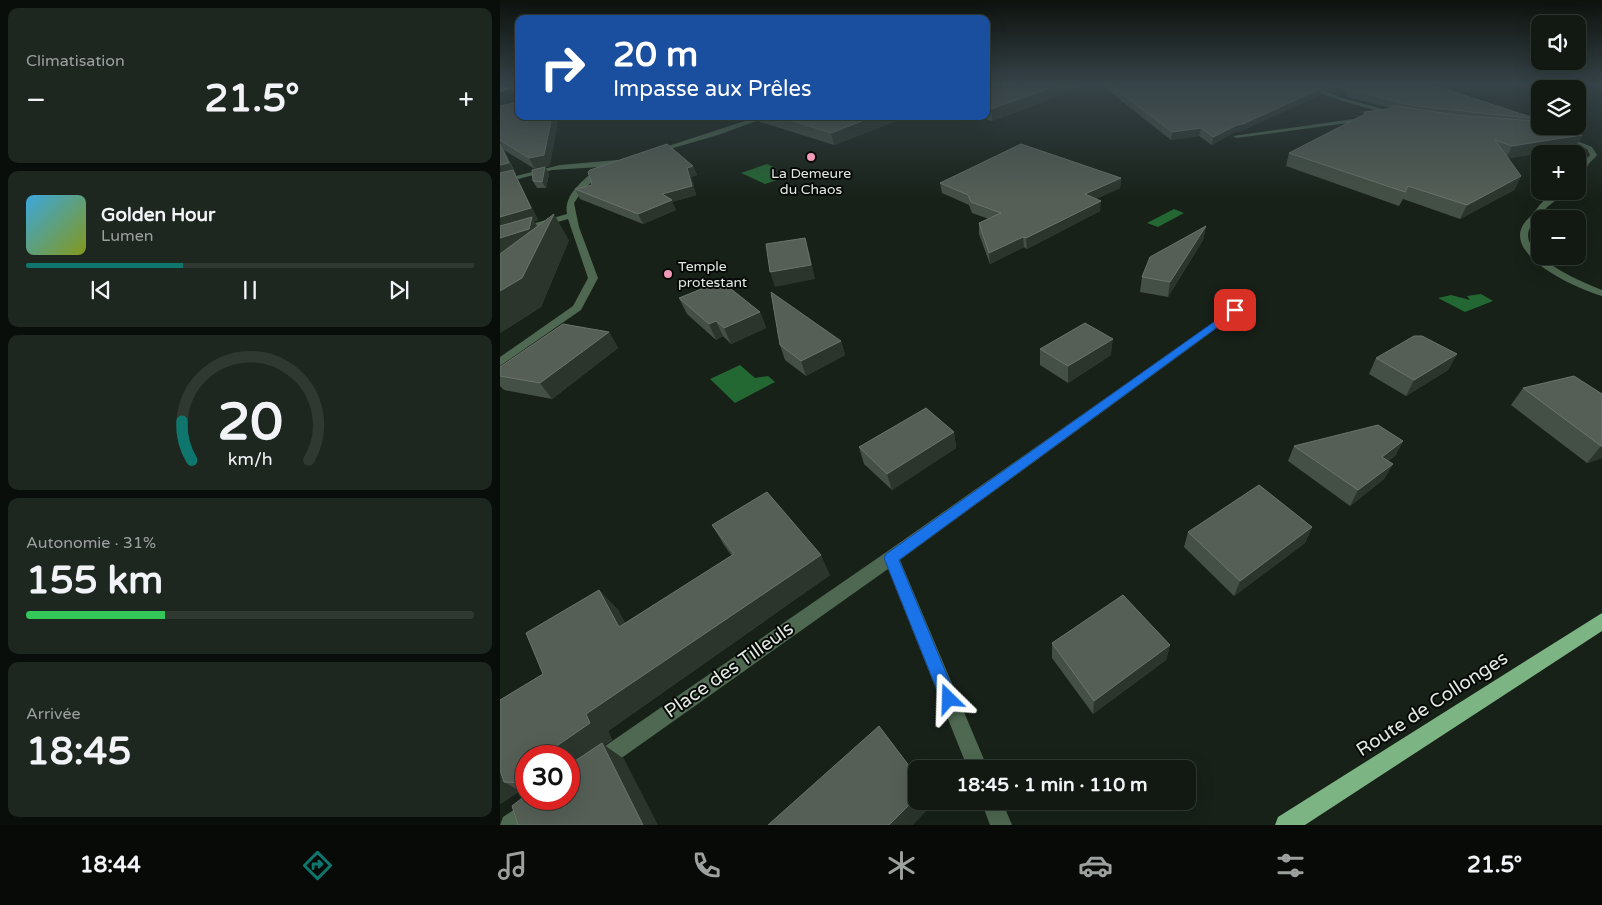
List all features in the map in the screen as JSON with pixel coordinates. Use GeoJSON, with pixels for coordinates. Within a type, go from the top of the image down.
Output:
{"type":"FeatureCollection","features":[{"type":"Feature","properties":{"kind":"main road","name":"Route de Collonges"},"geometry":{"type":"LineString","coordinates":[[1286,825],[1602,621]]}},
{"type":"Feature","properties":{"kind":"street"},"geometry":{"type":"LineString","coordinates":[[647,154],[749,122]]}},
{"type":"Feature","properties":{"kind":"street"},"geometry":{"type":"LineString","coordinates":[[1236,136],[1340,122]]}},
{"type":"Feature","properties":{"kind":"street"},"geometry":{"type":"LineString","coordinates":[[1555,135],[1590,148],[1602,147]]}},
{"type":"Feature","properties":{"kind":"street"},"geometry":{"type":"LineString","coordinates":[[1586,164],[1594,155],[1590,148]]}},
{"type":"Feature","properties":{"kind":"street"},"geometry":{"type":"LineString","coordinates":[[500,182],[560,167],[603,166],[621,161]]}},
{"type":"Feature","properties":{"kind":"street"},"geometry":{"type":"LineString","coordinates":[[500,362],[577,308],[593,278],[570,216],[569,204],[582,187],[603,166]]}},
{"type":"Feature","properties":{"kind":"street"},"geometry":{"type":"LineString","coordinates":[[1546,200],[1525,228],[1528,247],[1539,260],[1555,272],[1577,284],[1602,294]]}},
{"type":"Feature","properties":{"kind":"street"},"geometry":{"type":"LineString","coordinates":[[500,236],[570,216]]}},
{"type":"Feature","properties":{"kind":"street","name":"Place des Tilleuls"},"geometry":{"type":"LineString","coordinates":[[585,772],[891,558],[1235,310]]}},
{"type":"Feature","properties":{"kind":"street"},"geometry":{"type":"LineString","coordinates":[[891,558],[974,760]]}},
{"type":"Feature","properties":{"kind":"street"},"geometry":{"type":"LineString","coordinates":[[511,825],[532,810]]}},
{"type":"Feature","properties":{"kind":"street"},"geometry":{"type":"LineString","coordinates":[[995,810],[1001,825]]}},
{"type":"Feature","properties":{"kind":"shaded area"},"geometry":{"type":"Polygon","coordinates":[[[767,164],[776,168],[772,169],[780,179],[765,184],[741,173],[767,164]]]}},
{"type":"Feature","properties":{"kind":"shaded area"},"geometry":{"type":"Polygon","coordinates":[[[1174,209],[1184,213],[1158,227],[1147,223],[1174,209]]]}},
{"type":"Feature","properties":{"kind":"shaded area"},"geometry":{"type":"Polygon","coordinates":[[[1481,294],[1493,301],[1465,312],[1438,298],[1451,295],[1470,300],[1467,296],[1481,294]]]}},
{"type":"Feature","properties":{"kind":"shaded area"},"geometry":{"type":"Polygon","coordinates":[[[740,365],[755,378],[768,376],[775,382],[735,403],[710,379],[740,365]]]}},
{"type":"Feature","properties":{"kind":"building"},"geometry":{"type":"Polygon","coordinates":[[[500,122],[551,122],[544,155],[529,158],[500,140],[500,122]]]}},
{"type":"Feature","properties":{"kind":"building"},"geometry":{"type":"Polygon","coordinates":[[[798,122],[858,122],[831,133],[798,122]]]}},
{"type":"Feature","properties":{"kind":"building"},"geometry":{"type":"Polygon","coordinates":[[[1160,122],[1246,122],[1213,137],[1201,128],[1172,132],[1160,122]]]}},
{"type":"Feature","properties":{"kind":"building"},"geometry":{"type":"Polygon","coordinates":[[[1348,122],[1531,122],[1531,135],[1582,135],[1512,146],[1495,140],[1521,176],[1467,205],[1408,186],[1405,192],[1289,153],[1348,122]]]}},
{"type":"Feature","properties":{"kind":"building"},"geometry":{"type":"Polygon","coordinates":[[[500,144],[509,163],[500,165],[500,144]]]}},
{"type":"Feature","properties":{"kind":"building"},"geometry":{"type":"Polygon","coordinates":[[[667,144],[693,166],[687,168],[692,186],[662,194],[672,200],[638,214],[575,189],[592,185],[588,172],[590,170],[667,144]]]}},
{"type":"Feature","properties":{"kind":"building"},"geometry":{"type":"Polygon","coordinates":[[[1021,144],[1121,178],[1085,194],[1101,201],[1026,238],[1023,237],[989,253],[979,223],[1001,213],[971,202],[968,195],[940,183],[1021,144]]]}},
{"type":"Feature","properties":{"kind":"building"},"geometry":{"type":"Polygon","coordinates":[[[545,167],[542,182],[533,181],[532,170],[545,167]]]}},
{"type":"Feature","properties":{"kind":"building"},"geometry":{"type":"Polygon","coordinates":[[[513,170],[531,208],[500,217],[500,173],[513,170]]]}},
{"type":"Feature","properties":{"kind":"building"},"geometry":{"type":"Polygon","coordinates":[[[554,214],[522,278],[500,291],[500,254],[554,214]]]}},
{"type":"Feature","properties":{"kind":"building"},"geometry":{"type":"Polygon","coordinates":[[[532,217],[529,229],[500,238],[500,226],[532,217]]]}},
{"type":"Feature","properties":{"kind":"building"},"geometry":{"type":"Polygon","coordinates":[[[1206,226],[1170,282],[1142,277],[1150,257],[1206,226]]]}},
{"type":"Feature","properties":{"kind":"building"},"geometry":{"type":"Polygon","coordinates":[[[805,238],[811,265],[770,272],[766,244],[805,238]]]}},
{"type":"Feature","properties":{"kind":"building"},"geometry":{"type":"Polygon","coordinates":[[[721,281],[760,312],[724,328],[716,321],[709,324],[679,298],[721,281]]]}},
{"type":"Feature","properties":{"kind":"building"},"geometry":{"type":"Polygon","coordinates":[[[771,292],[841,341],[801,361],[780,345],[771,292]]]}},
{"type":"Feature","properties":{"kind":"building"},"geometry":{"type":"Polygon","coordinates":[[[1085,323],[1113,339],[1068,366],[1040,349],[1085,323]]]}},
{"type":"Feature","properties":{"kind":"building"},"geometry":{"type":"Polygon","coordinates":[[[563,324],[609,332],[540,383],[500,376],[500,367],[563,324]]]}},
{"type":"Feature","properties":{"kind":"building"},"geometry":{"type":"Polygon","coordinates":[[[1414,336],[1422,336],[1457,354],[1414,380],[1376,358],[1414,336]]]}},
{"type":"Feature","properties":{"kind":"building"},"geometry":{"type":"Polygon","coordinates":[[[1574,376],[1602,394],[1602,446],[1523,388],[1574,376]]]}},
{"type":"Feature","properties":{"kind":"building"},"geometry":{"type":"Polygon","coordinates":[[[926,408],[954,432],[887,474],[859,447],[926,408]]]}},
{"type":"Feature","properties":{"kind":"building"},"geometry":{"type":"Polygon","coordinates":[[[1378,425],[1403,441],[1382,457],[1393,464],[1358,490],[1294,446],[1378,425]]]}},
{"type":"Feature","properties":{"kind":"building"},"geometry":{"type":"Polygon","coordinates":[[[1259,485],[1312,527],[1240,581],[1188,532],[1259,485]]]}},
{"type":"Feature","properties":{"kind":"building"},"geometry":{"type":"Polygon","coordinates":[[[767,492],[821,555],[586,714],[590,723],[558,745],[515,745],[515,782],[504,782],[500,770],[500,700],[543,674],[526,633],[599,590],[619,627],[734,554],[712,525],[767,492]]]}},
{"type":"Feature","properties":{"kind":"building"},"geometry":{"type":"Polygon","coordinates":[[[1123,595],[1170,645],[1094,701],[1052,643],[1123,595]]]}},
{"type":"Feature","properties":{"kind":"building"},"geometry":{"type":"Polygon","coordinates":[[[879,726],[908,764],[908,806],[889,825],[768,825],[879,726]]]}},
{"type":"Feature","properties":{"kind":"building"},"geometry":{"type":"Polygon","coordinates":[[[602,743],[643,825],[518,825],[512,806],[515,804],[515,810],[580,810],[580,758],[602,743]]]}},
{"type":"Feature","properties":{"kind":"place","name":"La Demeure du Chaos"},"geometry":{"type":"Point","coordinates":[811,157]}},
{"type":"Feature","properties":{"kind":"place","name":"Temple protestant"},"geometry":{"type":"Point","coordinates":[668,274]}},
{"type":"Feature","properties":{"kind":"route"},"geometry":{"type":"LineString","coordinates":[[949,699],[891,558],[1235,310]]}}]}
